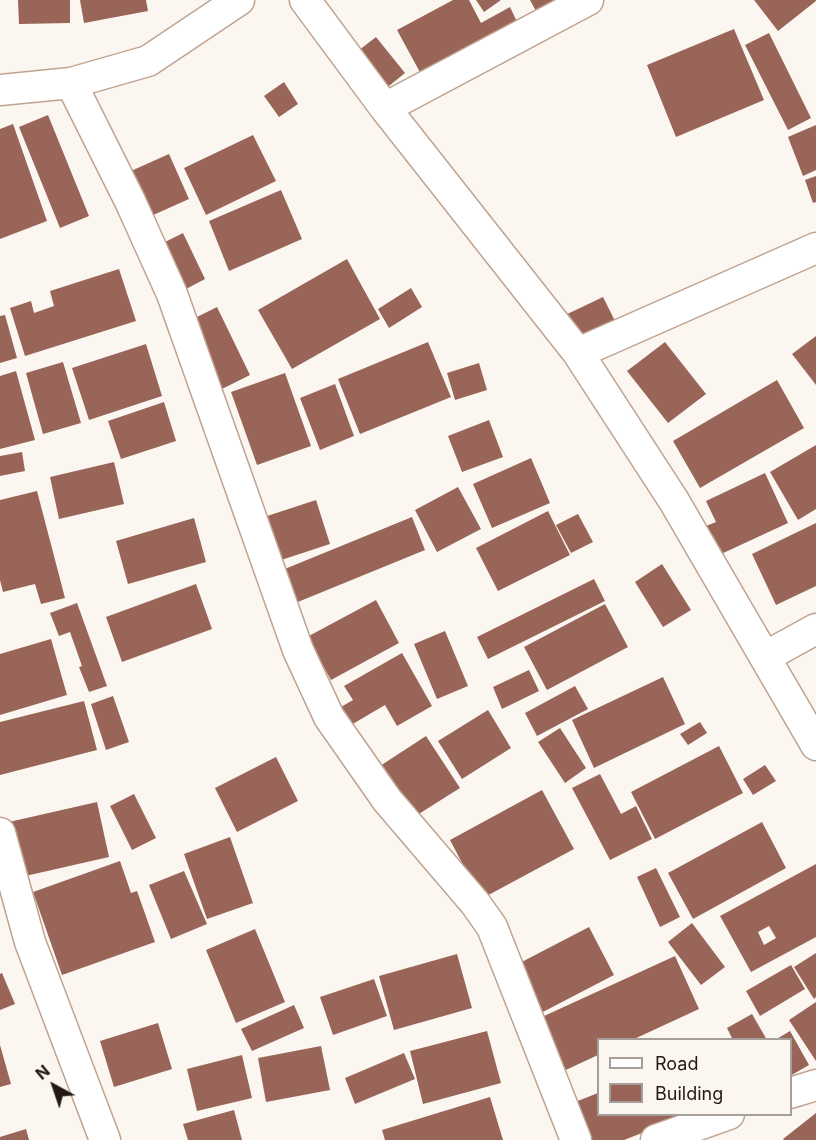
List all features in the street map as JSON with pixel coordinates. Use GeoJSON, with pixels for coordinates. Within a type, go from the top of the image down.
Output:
{"type":"FeatureCollection","features":[{"type":"Feature","properties":{"kind":"street"},"geometry":{"type":"LineString","coordinates":[[0,90],[71,83],[148,61],[239,0]]}},
{"type":"Feature","properties":{"kind":"street"},"geometry":{"type":"LineString","coordinates":[[304,0],[385,108],[578,354],[674,501],[816,745]]}},
{"type":"Feature","properties":{"kind":"street"},"geometry":{"type":"LineString","coordinates":[[385,108],[588,0]]}},
{"type":"Feature","properties":{"kind":"street"},"geometry":{"type":"LineString","coordinates":[[71,83],[130,201],[172,294],[298,650],[329,717],[387,800],[476,903],[492,927],[576,1140]]}},
{"type":"Feature","properties":{"kind":"street"},"geometry":{"type":"LineString","coordinates":[[578,354],[816,248]]}},
{"type":"Feature","properties":{"kind":"street"},"geometry":{"type":"LineString","coordinates":[[765,657],[816,629]]}},
{"type":"Feature","properties":{"kind":"street"},"geometry":{"type":"LineString","coordinates":[[0,833],[30,942],[105,1140]]}},
{"type":"Feature","properties":{"kind":"street"},"geometry":{"type":"LineString","coordinates":[[792,1092],[816,1084]]}},
{"type":"Feature","properties":{"kind":"street"},"geometry":{"type":"LineString","coordinates":[[656,1140],[723,1116]]}},
{"type":"Feature","properties":{"kind":"building"},"geometry":{"type":"Polygon","coordinates":[[[18,0],[70,0],[70,23],[19,24],[18,0]]]}},
{"type":"Feature","properties":{"kind":"building"},"geometry":{"type":"Polygon","coordinates":[[[80,0],[146,0],[148,11],[84,23],[80,0]]]}},
{"type":"Feature","properties":{"kind":"building"},"geometry":{"type":"Polygon","coordinates":[[[453,0],[469,0],[481,23],[510,7],[518,24],[422,76],[397,30],[453,0]]]}},
{"type":"Feature","properties":{"kind":"building"},"geometry":{"type":"Polygon","coordinates":[[[476,0],[501,0],[484,12],[476,0]]]}},
{"type":"Feature","properties":{"kind":"building"},"geometry":{"type":"Polygon","coordinates":[[[530,0],[560,0],[537,13],[530,0]]]}},
{"type":"Feature","properties":{"kind":"building"},"geometry":{"type":"Polygon","coordinates":[[[754,0],[816,0],[816,1],[778,31],[754,0]]]}},
{"type":"Feature","properties":{"kind":"building"},"geometry":{"type":"Polygon","coordinates":[[[734,29],[764,100],[676,137],[647,65],[734,29]]]}},
{"type":"Feature","properties":{"kind":"building"},"geometry":{"type":"Polygon","coordinates":[[[769,33],[811,118],[788,130],[745,45],[769,33]]]}},
{"type":"Feature","properties":{"kind":"building"},"geometry":{"type":"Polygon","coordinates":[[[376,37],[405,73],[384,90],[354,54],[376,37]]]}},
{"type":"Feature","properties":{"kind":"building"},"geometry":{"type":"Polygon","coordinates":[[[284,82],[298,104],[279,117],[264,96],[284,82]]]}},
{"type":"Feature","properties":{"kind":"building"},"geometry":{"type":"Polygon","coordinates":[[[48,115],[89,216],[60,228],[19,127],[48,115]]]}},
{"type":"Feature","properties":{"kind":"building"},"geometry":{"type":"Polygon","coordinates":[[[13,124],[47,221],[0,239],[0,129],[13,124]]]}},
{"type":"Feature","properties":{"kind":"building"},"geometry":{"type":"Polygon","coordinates":[[[816,125],[816,170],[803,176],[788,137],[816,125]]]}},
{"type":"Feature","properties":{"kind":"building"},"geometry":{"type":"Polygon","coordinates":[[[253,135],[276,181],[206,215],[184,168],[253,135]]]}},
{"type":"Feature","properties":{"kind":"building"},"geometry":{"type":"Polygon","coordinates":[[[169,154],[189,199],[151,216],[131,171],[169,154]]]}},
{"type":"Feature","properties":{"kind":"building"},"geometry":{"type":"Polygon","coordinates":[[[816,176],[816,202],[813,203],[805,180],[816,176]]]}},
{"type":"Feature","properties":{"kind":"building"},"geometry":{"type":"Polygon","coordinates":[[[281,190],[302,239],[229,271],[209,221],[281,190]]]}},
{"type":"Feature","properties":{"kind":"building"},"geometry":{"type":"Polygon","coordinates":[[[183,233],[205,279],[186,289],[163,243],[183,233]]]}},
{"type":"Feature","properties":{"kind":"building"},"geometry":{"type":"Polygon","coordinates":[[[347,259],[380,319],[292,369],[258,310],[347,259]]]}},
{"type":"Feature","properties":{"kind":"building"},"geometry":{"type":"Polygon","coordinates":[[[119,269],[136,321],[25,356],[10,308],[31,301],[34,313],[54,306],[50,291],[119,269]]]}},
{"type":"Feature","properties":{"kind":"building"},"geometry":{"type":"Polygon","coordinates":[[[411,288],[422,307],[389,328],[378,309],[411,288]]]}},
{"type":"Feature","properties":{"kind":"building"},"geometry":{"type":"Polygon","coordinates":[[[603,297],[616,323],[573,343],[561,317],[603,297]]]}},
{"type":"Feature","properties":{"kind":"building"},"geometry":{"type":"Polygon","coordinates":[[[217,307],[250,375],[222,389],[189,321],[217,307]]]}},
{"type":"Feature","properties":{"kind":"building"},"geometry":{"type":"Polygon","coordinates":[[[5,315],[17,358],[0,363],[0,316],[5,315]]]}},
{"type":"Feature","properties":{"kind":"building"},"geometry":{"type":"Polygon","coordinates":[[[816,336],[816,385],[792,354],[816,336]]]}},
{"type":"Feature","properties":{"kind":"building"},"geometry":{"type":"Polygon","coordinates":[[[428,342],[451,397],[360,434],[338,379],[428,342]]]}},
{"type":"Feature","properties":{"kind":"building"},"geometry":{"type":"Polygon","coordinates":[[[665,342],[706,394],[668,423],[627,371],[665,342]]]}},
{"type":"Feature","properties":{"kind":"building"},"geometry":{"type":"Polygon","coordinates":[[[146,344],[162,396],[89,420],[72,368],[146,344]]]}},
{"type":"Feature","properties":{"kind":"building"},"geometry":{"type":"Polygon","coordinates":[[[63,362],[81,423],[43,434],[26,373],[63,362]]]}},
{"type":"Feature","properties":{"kind":"building"},"geometry":{"type":"Polygon","coordinates":[[[479,363],[487,390],[455,400],[447,373],[479,363]]]}},
{"type":"Feature","properties":{"kind":"building"},"geometry":{"type":"Polygon","coordinates":[[[16,371],[35,440],[0,449],[0,376],[16,371]]]}},
{"type":"Feature","properties":{"kind":"building"},"geometry":{"type":"Polygon","coordinates":[[[285,373],[311,446],[257,465],[231,392],[285,373]]]}},
{"type":"Feature","properties":{"kind":"building"},"geometry":{"type":"Polygon","coordinates":[[[777,380],[804,428],[700,488],[673,441],[777,380]]]}},
{"type":"Feature","properties":{"kind":"building"},"geometry":{"type":"Polygon","coordinates":[[[335,384],[354,436],[320,450],[300,398],[335,384]]]}},
{"type":"Feature","properties":{"kind":"building"},"geometry":{"type":"Polygon","coordinates":[[[164,402],[176,441],[121,459],[108,421],[164,402]]]}},
{"type":"Feature","properties":{"kind":"building"},"geometry":{"type":"Polygon","coordinates":[[[489,420],[503,457],[462,472],[448,436],[489,420]]]}},
{"type":"Feature","properties":{"kind":"building"},"geometry":{"type":"Polygon","coordinates":[[[816,445],[816,509],[798,520],[770,472],[816,445]]]}},
{"type":"Feature","properties":{"kind":"building"},"geometry":{"type":"Polygon","coordinates":[[[22,452],[25,471],[0,476],[0,456],[22,452]]]}},
{"type":"Feature","properties":{"kind":"building"},"geometry":{"type":"Polygon","coordinates":[[[531,458],[550,503],[492,528],[473,484],[531,458]]]}},
{"type":"Feature","properties":{"kind":"building"},"geometry":{"type":"Polygon","coordinates":[[[114,462],[124,504],[59,519],[50,477],[114,462]]]}},
{"type":"Feature","properties":{"kind":"building"},"geometry":{"type":"Polygon","coordinates":[[[765,473],[788,523],[719,555],[706,526],[716,522],[706,501],[765,473]]]}},
{"type":"Feature","properties":{"kind":"building"},"geometry":{"type":"Polygon","coordinates":[[[458,487],[481,529],[437,552],[415,510],[458,487]]]}},
{"type":"Feature","properties":{"kind":"building"},"geometry":{"type":"Polygon","coordinates":[[[37,491],[65,598],[41,604],[35,584],[3,592],[0,580],[0,500],[37,491]]]}},
{"type":"Feature","properties":{"kind":"building"},"geometry":{"type":"Polygon","coordinates":[[[316,500],[330,544],[269,564],[255,520],[316,500]]]}},
{"type":"Feature","properties":{"kind":"building"},"geometry":{"type":"Polygon","coordinates":[[[548,511],[570,555],[498,591],[476,548],[548,511]]]}},
{"type":"Feature","properties":{"kind":"building"},"geometry":{"type":"Polygon","coordinates":[[[578,514],[593,542],[571,553],[556,525],[578,514]]]}},
{"type":"Feature","properties":{"kind":"building"},"geometry":{"type":"Polygon","coordinates":[[[412,517],[425,550],[288,606],[275,573],[412,517]]]}},
{"type":"Feature","properties":{"kind":"building"},"geometry":{"type":"Polygon","coordinates":[[[194,518],[206,562],[128,584],[116,541],[194,518]]]}},
{"type":"Feature","properties":{"kind":"building"},"geometry":{"type":"Polygon","coordinates":[[[816,523],[816,586],[776,605],[752,554],[816,523]]]}},
{"type":"Feature","properties":{"kind":"building"},"geometry":{"type":"Polygon","coordinates":[[[662,564],[691,610],[663,627],[635,582],[662,564]]]}},
{"type":"Feature","properties":{"kind":"building"},"geometry":{"type":"Polygon","coordinates":[[[594,579],[605,601],[488,659],[477,637],[594,579]]]}},
{"type":"Feature","properties":{"kind":"building"},"geometry":{"type":"Polygon","coordinates":[[[196,584],[212,629],[122,662],[106,617],[196,584]]]}},
{"type":"Feature","properties":{"kind":"building"},"geometry":{"type":"Polygon","coordinates":[[[376,600],[399,643],[331,680],[307,637],[376,600]]]}},
{"type":"Feature","properties":{"kind":"building"},"geometry":{"type":"Polygon","coordinates":[[[77,603],[107,686],[89,692],[79,667],[82,666],[70,632],[59,636],[50,613],[77,603]]]}},
{"type":"Feature","properties":{"kind":"building"},"geometry":{"type":"Polygon","coordinates":[[[605,604],[628,647],[547,690],[524,647],[605,604]]]}},
{"type":"Feature","properties":{"kind":"building"},"geometry":{"type":"Polygon","coordinates":[[[445,631],[468,686],[437,699],[414,644],[445,631]]]}},
{"type":"Feature","properties":{"kind":"building"},"geometry":{"type":"Polygon","coordinates":[[[51,639],[67,695],[0,715],[0,654],[51,639]]]}},
{"type":"Feature","properties":{"kind":"building"},"geometry":{"type":"Polygon","coordinates":[[[402,653],[432,706],[397,726],[385,705],[351,725],[341,707],[353,700],[344,686],[402,653]]]}},
{"type":"Feature","properties":{"kind":"building"},"geometry":{"type":"Polygon","coordinates":[[[529,670],[539,691],[502,709],[493,687],[529,670]]]}},
{"type":"Feature","properties":{"kind":"building"},"geometry":{"type":"Polygon","coordinates":[[[663,677],[685,724],[594,768],[572,720],[663,677]]]}},
{"type":"Feature","properties":{"kind":"building"},"geometry":{"type":"Polygon","coordinates":[[[575,686],[588,709],[537,736],[525,713],[575,686]]]}},
{"type":"Feature","properties":{"kind":"building"},"geometry":{"type":"Polygon","coordinates":[[[113,696],[129,742],[106,750],[91,704],[113,696]]]}},
{"type":"Feature","properties":{"kind":"building"},"geometry":{"type":"Polygon","coordinates":[[[84,701],[97,750],[0,775],[0,722],[84,701]]]}},
{"type":"Feature","properties":{"kind":"building"},"geometry":{"type":"Polygon","coordinates":[[[488,710],[511,748],[462,779],[438,741],[488,710]]]}},
{"type":"Feature","properties":{"kind":"building"},"geometry":{"type":"Polygon","coordinates":[[[700,722],[707,733],[688,745],[680,734],[700,722]]]}},
{"type":"Feature","properties":{"kind":"building"},"geometry":{"type":"Polygon","coordinates":[[[560,728],[586,768],[565,783],[538,742],[560,728]]]}},
{"type":"Feature","properties":{"kind":"building"},"geometry":{"type":"Polygon","coordinates":[[[426,736],[460,788],[414,817],[380,766],[426,736]]]}},
{"type":"Feature","properties":{"kind":"building"},"geometry":{"type":"Polygon","coordinates":[[[719,746],[743,793],[655,839],[631,792],[719,746]]]}},
{"type":"Feature","properties":{"kind":"building"},"geometry":{"type":"Polygon","coordinates":[[[276,757],[298,801],[237,832],[215,788],[276,757]]]}},
{"type":"Feature","properties":{"kind":"building"},"geometry":{"type":"Polygon","coordinates":[[[765,765],[776,781],[753,795],[743,779],[765,765]]]}},
{"type":"Feature","properties":{"kind":"building"},"geometry":{"type":"Polygon","coordinates":[[[600,774],[621,814],[636,806],[652,839],[610,860],[572,788],[600,774]]]}},
{"type":"Feature","properties":{"kind":"building"},"geometry":{"type":"Polygon","coordinates":[[[542,790],[574,849],[481,899],[450,840],[542,790]]]}},
{"type":"Feature","properties":{"kind":"building"},"geometry":{"type":"Polygon","coordinates":[[[134,794],[156,838],[132,850],[110,806],[134,794]]]}},
{"type":"Feature","properties":{"kind":"building"},"geometry":{"type":"Polygon","coordinates":[[[97,802],[109,857],[21,877],[9,822],[97,802]]]}},
{"type":"Feature","properties":{"kind":"building"},"geometry":{"type":"Polygon","coordinates":[[[762,822],[786,868],[693,919],[668,873],[762,822]]]}},
{"type":"Feature","properties":{"kind":"building"},"geometry":{"type":"Polygon","coordinates":[[[230,837],[253,903],[207,919],[184,854],[230,837]]]}},
{"type":"Feature","properties":{"kind":"building"},"geometry":{"type":"Polygon","coordinates":[[[120,861],[131,893],[137,891],[155,942],[62,975],[33,892],[120,861]]]}},
{"type":"Feature","properties":{"kind":"building"},"geometry":{"type":"Polygon","coordinates":[[[816,864],[816,937],[751,972],[720,916],[816,864]],[[769,926],[758,932],[764,945],[776,938],[769,926]]]}},
{"type":"Feature","properties":{"kind":"building"},"geometry":{"type":"Polygon","coordinates":[[[656,868],[680,917],[660,927],[637,877],[656,868]]]}},
{"type":"Feature","properties":{"kind":"building"},"geometry":{"type":"Polygon","coordinates":[[[184,871],[207,924],[171,939],[149,885],[184,871]]]}},
{"type":"Feature","properties":{"kind":"building"},"geometry":{"type":"Polygon","coordinates":[[[692,923],[725,967],[701,985],[668,942],[692,923]]]}},
{"type":"Feature","properties":{"kind":"building"},"geometry":{"type":"Polygon","coordinates":[[[589,927],[614,975],[539,1014],[514,966],[589,927]]]}},
{"type":"Feature","properties":{"kind":"building"},"geometry":{"type":"Polygon","coordinates":[[[255,929],[285,1002],[236,1023],[206,950],[255,929]]]}},
{"type":"Feature","properties":{"kind":"building"},"geometry":{"type":"Polygon","coordinates":[[[816,953],[816,997],[814,999],[794,967],[816,953]]]}},
{"type":"Feature","properties":{"kind":"building"},"geometry":{"type":"Polygon","coordinates":[[[457,954],[472,1008],[394,1030],[379,976],[457,954]]]}},
{"type":"Feature","properties":{"kind":"building"},"geometry":{"type":"Polygon","coordinates":[[[675,956],[699,1009],[636,1038],[597,1038],[597,1055],[555,1075],[531,1022],[675,956]]]}},
{"type":"Feature","properties":{"kind":"building"},"geometry":{"type":"Polygon","coordinates":[[[791,965],[805,989],[760,1016],[746,991],[791,965]]]}},
{"type":"Feature","properties":{"kind":"building"},"geometry":{"type":"Polygon","coordinates":[[[2,973],[15,1004],[0,1010],[0,974],[2,973]]]}},
{"type":"Feature","properties":{"kind":"building"},"geometry":{"type":"Polygon","coordinates":[[[374,979],[387,1016],[333,1035],[320,997],[374,979]]]}},
{"type":"Feature","properties":{"kind":"building"},"geometry":{"type":"Polygon","coordinates":[[[816,1002],[816,1061],[789,1020],[816,1002]]]}},
{"type":"Feature","properties":{"kind":"building"},"geometry":{"type":"Polygon","coordinates":[[[294,1005],[304,1028],[252,1051],[241,1029],[294,1005]]]}},
{"type":"Feature","properties":{"kind":"building"},"geometry":{"type":"Polygon","coordinates":[[[752,1014],[766,1038],[732,1038],[727,1028],[752,1014]]]}},
{"type":"Feature","properties":{"kind":"building"},"geometry":{"type":"Polygon","coordinates":[[[158,1023],[172,1069],[114,1087],[100,1041],[158,1023]]]}},
{"type":"Feature","properties":{"kind":"building"},"geometry":{"type":"Polygon","coordinates":[[[487,1031],[501,1083],[423,1104],[410,1051],[487,1031]]]}},
{"type":"Feature","properties":{"kind":"building"},"geometry":{"type":"Polygon","coordinates":[[[790,1031],[809,1065],[792,1075],[792,1038],[778,1038],[790,1031]]]}},
{"type":"Feature","properties":{"kind":"building"},"geometry":{"type":"Polygon","coordinates":[[[0,1045],[11,1084],[0,1087],[0,1045]]]}},
{"type":"Feature","properties":{"kind":"building"},"geometry":{"type":"Polygon","coordinates":[[[321,1046],[330,1090],[266,1102],[258,1058],[321,1046]]]}},
{"type":"Feature","properties":{"kind":"building"},"geometry":{"type":"Polygon","coordinates":[[[404,1053],[415,1079],[355,1104],[345,1078],[404,1053]]]}},
{"type":"Feature","properties":{"kind":"building"},"geometry":{"type":"Polygon","coordinates":[[[242,1055],[252,1098],[197,1111],[187,1069],[242,1055]]]}},
{"type":"Feature","properties":{"kind":"building"},"geometry":{"type":"Polygon","coordinates":[[[597,1093],[597,1116],[685,1116],[624,1140],[590,1140],[575,1102],[597,1093]]]}},
{"type":"Feature","properties":{"kind":"building"},"geometry":{"type":"Polygon","coordinates":[[[490,1097],[503,1140],[385,1140],[382,1130],[490,1097]]]}},
{"type":"Feature","properties":{"kind":"building"},"geometry":{"type":"Polygon","coordinates":[[[234,1110],[242,1140],[188,1140],[183,1124],[234,1110]]]}},
{"type":"Feature","properties":{"kind":"building"},"geometry":{"type":"Polygon","coordinates":[[[816,1113],[816,1140],[783,1139],[816,1113]]]}},
{"type":"Feature","properties":{"kind":"building"},"geometry":{"type":"Polygon","coordinates":[[[26,1129],[29,1140],[0,1140],[0,1137],[26,1129]]]}}]}
